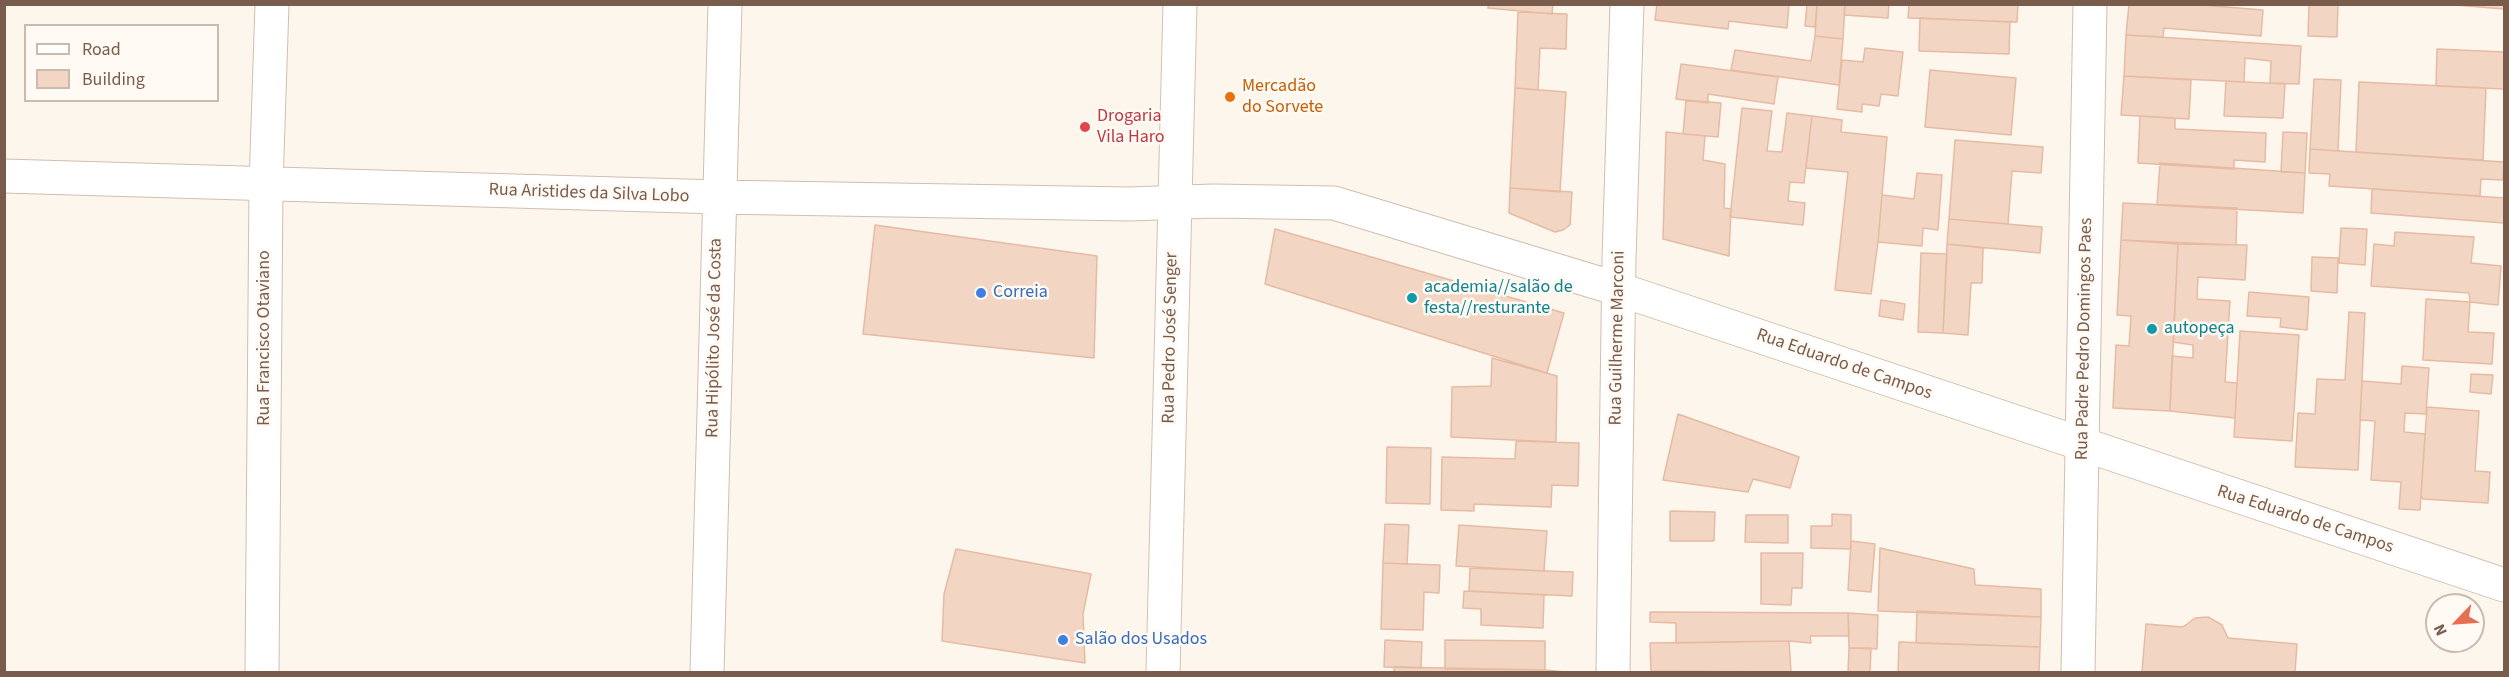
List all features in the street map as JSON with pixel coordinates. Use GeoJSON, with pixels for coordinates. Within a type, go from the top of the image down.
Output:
{"type":"FeatureCollection","features":[{"type":"Feature","properties":{"kind":"street","name":"Rua Francisco Otaviano"},"geometry":{"type":"LineString","coordinates":[[262,672],[266,185],[272,4]]}},
{"type":"Feature","properties":{"kind":"street","name":"Rua Hipólito José da Costa"},"geometry":{"type":"LineString","coordinates":[[707,672],[725,4]]}},
{"type":"Feature","properties":{"kind":"street","name":"Rua Pedro José Senger"},"geometry":{"type":"LineString","coordinates":[[1163,672],[1180,4]]}},
{"type":"Feature","properties":{"kind":"street","name":"Rua Guilherme Marconi"},"geometry":{"type":"LineString","coordinates":[[1613,672],[1618,289],[1627,4]]}},
{"type":"Feature","properties":{"kind":"street","name":"Rua Padre Pedro Domingos Paes"},"geometry":{"type":"LineString","coordinates":[[2078,672],[2090,4]]}},
{"type":"Feature","properties":{"kind":"street","name":"Rua Aristides da Silva Lobo"},"geometry":{"type":"LineString","coordinates":[[4,176],[719,197],[1129,204],[1174,202]]}},
{"type":"Feature","properties":{"kind":"street","name":"Rua Eduardo de Campos"},"geometry":{"type":"LineString","coordinates":[[1174,202],[1334,203],[1618,289],[2505,585]]}},
{"type":"Feature","properties":{"kind":"building"},"geometry":{"type":"Polygon","coordinates":[[[1488,4],[1553,4],[1552,14],[1488,8],[1488,4]]]}},
{"type":"Feature","properties":{"kind":"building"},"geometry":{"type":"Polygon","coordinates":[[[1657,4],[1789,4],[1787,28],[1729,21],[1728,29],[1655,20],[1657,4]]]}},
{"type":"Feature","properties":{"kind":"building"},"geometry":{"type":"Polygon","coordinates":[[[1807,4],[1817,4],[1815,27],[1805,26],[1807,4]]]}},
{"type":"Feature","properties":{"kind":"building"},"geometry":{"type":"Polygon","coordinates":[[[1817,4],[1845,4],[1843,39],[1815,36],[1817,4]]]}},
{"type":"Feature","properties":{"kind":"building"},"geometry":{"type":"Polygon","coordinates":[[[1845,4],[1889,4],[1888,18],[1844,15],[1845,4]]]}},
{"type":"Feature","properties":{"kind":"building"},"geometry":{"type":"Polygon","coordinates":[[[1909,4],[2018,4],[2017,22],[1908,18],[1909,4]]]}},
{"type":"Feature","properties":{"kind":"building"},"geometry":{"type":"Polygon","coordinates":[[[2129,4],[2190,4],[2263,10],[2261,36],[2164,28],[2163,37],[2126,35],[2129,4]]]}},
{"type":"Feature","properties":{"kind":"building"},"geometry":{"type":"Polygon","coordinates":[[[2309,4],[2338,4],[2337,37],[2308,36],[2309,4]]]}},
{"type":"Feature","properties":{"kind":"building"},"geometry":{"type":"Polygon","coordinates":[[[2442,4],[2504,4],[2504,9],[2442,4]]]}},
{"type":"Feature","properties":{"kind":"building"},"geometry":{"type":"Polygon","coordinates":[[[1518,12],[1567,14],[1566,49],[1540,48],[1538,90],[1515,88],[1518,12]]]}},
{"type":"Feature","properties":{"kind":"building"},"geometry":{"type":"Polygon","coordinates":[[[1920,18],[2010,22],[2009,54],[1919,51],[1920,18]]]}},
{"type":"Feature","properties":{"kind":"building"},"geometry":{"type":"Polygon","coordinates":[[[2126,35],[2301,46],[2299,84],[2270,83],[2271,61],[2245,58],[2244,82],[2124,76],[2126,35]]]}},
{"type":"Feature","properties":{"kind":"building"},"geometry":{"type":"Polygon","coordinates":[[[1815,36],[1843,39],[1839,85],[1731,70],[1735,50],[1811,61],[1815,36]]]}},
{"type":"Feature","properties":{"kind":"building"},"geometry":{"type":"Polygon","coordinates":[[[1865,48],[1903,52],[1898,96],[1881,94],[1879,106],[1862,104],[1862,112],[1837,109],[1842,60],[1863,62],[1865,48]]]}},
{"type":"Feature","properties":{"kind":"building"},"geometry":{"type":"Polygon","coordinates":[[[2437,49],[2504,52],[2504,89],[2436,86],[2437,49]]]}},
{"type":"Feature","properties":{"kind":"building"},"geometry":{"type":"Polygon","coordinates":[[[1681,64],[1778,77],[1774,104],[1708,94],[1708,103],[1676,99],[1681,64]]]}},
{"type":"Feature","properties":{"kind":"building"},"geometry":{"type":"Polygon","coordinates":[[[1930,70],[2016,78],[2011,135],[1925,127],[1930,70]]]}},
{"type":"Feature","properties":{"kind":"building"},"geometry":{"type":"Polygon","coordinates":[[[2124,76],[2191,80],[2189,119],[2121,115],[2124,76]]]}},
{"type":"Feature","properties":{"kind":"building"},"geometry":{"type":"Polygon","coordinates":[[[2314,79],[2341,80],[2338,151],[2310,149],[2314,79]]]}},
{"type":"Feature","properties":{"kind":"building"},"geometry":{"type":"Polygon","coordinates":[[[2226,81],[2285,84],[2283,118],[2224,116],[2226,81]]]}},
{"type":"Feature","properties":{"kind":"building"},"geometry":{"type":"Polygon","coordinates":[[[2359,82],[2486,88],[2483,160],[2356,152],[2359,82]]]}},
{"type":"Feature","properties":{"kind":"building"},"geometry":{"type":"Polygon","coordinates":[[[1515,88],[1566,92],[1560,192],[1510,188],[1515,88]]]}},
{"type":"Feature","properties":{"kind":"building"},"geometry":{"type":"Polygon","coordinates":[[[1686,100],[1721,103],[1718,137],[1683,134],[1686,100]]]}},
{"type":"Feature","properties":{"kind":"building"},"geometry":{"type":"Polygon","coordinates":[[[1742,108],[1772,111],[1767,151],[1782,152],[1787,113],[1812,116],[1804,183],[1790,182],[1788,201],[1805,203],[1803,225],[1730,217],[1742,108]]]}},
{"type":"Feature","properties":{"kind":"building"},"geometry":{"type":"Polygon","coordinates":[[[1812,116],[1842,120],[1841,132],[1887,137],[1871,294],[1835,290],[1848,172],[1806,168],[1812,116]]]}},
{"type":"Feature","properties":{"kind":"building"},"geometry":{"type":"Polygon","coordinates":[[[2140,116],[2175,118],[2175,129],[2266,133],[2265,162],[2234,160],[2234,169],[2138,163],[2140,116]]]}},
{"type":"Feature","properties":{"kind":"building"},"geometry":{"type":"Polygon","coordinates":[[[1666,132],[1705,136],[1703,160],[1725,164],[1724,208],[1731,209],[1729,256],[1663,239],[1666,132]]]}},
{"type":"Feature","properties":{"kind":"building"},"geometry":{"type":"Polygon","coordinates":[[[2283,132],[2307,133],[2305,173],[2281,172],[2283,132]]]}},
{"type":"Feature","properties":{"kind":"building"},"geometry":{"type":"Polygon","coordinates":[[[1955,140],[2043,147],[2041,173],[2012,171],[2008,224],[1949,219],[1955,140]]]}},
{"type":"Feature","properties":{"kind":"building"},"geometry":{"type":"Polygon","coordinates":[[[2310,149],[2504,162],[2503,180],[2481,179],[2480,196],[2329,186],[2330,174],[2309,173],[2310,149]]]}},
{"type":"Feature","properties":{"kind":"building"},"geometry":{"type":"Polygon","coordinates":[[[2160,163],[2305,173],[2303,213],[2157,205],[2160,163]]]}},
{"type":"Feature","properties":{"kind":"building"},"geometry":{"type":"Polygon","coordinates":[[[1917,173],[1942,175],[1938,230],[1923,228],[1922,246],[1878,242],[1882,195],[1914,199],[1917,173]]]}},
{"type":"Feature","properties":{"kind":"building"},"geometry":{"type":"Polygon","coordinates":[[[1510,188],[1572,192],[1570,225],[1555,232],[1509,213],[1510,188]]]}},
{"type":"Feature","properties":{"kind":"building"},"geometry":{"type":"Polygon","coordinates":[[[2372,189],[2504,198],[2504,223],[2371,213],[2372,189]]]}},
{"type":"Feature","properties":{"kind":"building"},"geometry":{"type":"Polygon","coordinates":[[[2123,203],[2237,208],[2236,245],[2121,240],[2123,203]]]}},
{"type":"Feature","properties":{"kind":"building"},"geometry":{"type":"Polygon","coordinates":[[[1949,219],[2042,227],[2040,253],[1947,244],[1949,219]]]}},
{"type":"Feature","properties":{"kind":"building"},"geometry":{"type":"Polygon","coordinates":[[[875,225],[1097,256],[1094,358],[863,334],[875,225]]]}},
{"type":"Feature","properties":{"kind":"building"},"geometry":{"type":"Polygon","coordinates":[[[2341,228],[2367,229],[2365,265],[2339,263],[2341,228]]]}},
{"type":"Feature","properties":{"kind":"building","name":"academia//salão de festa//resturante"},"geometry":{"type":"Polygon","coordinates":[[[1275,229],[1564,313],[1547,373],[1265,284],[1275,229]]]}},
{"type":"Feature","properties":{"kind":"building"},"geometry":{"type":"Polygon","coordinates":[[[2395,232],[2474,237],[2471,263],[2501,266],[2498,305],[2470,302],[2469,293],[2371,286],[2374,244],[2394,246],[2395,232]]]}},
{"type":"Feature","properties":{"kind":"building","name":"autopeça"},"geometry":{"type":"Polygon","coordinates":[[[2121,240],[2178,244],[2170,411],[2113,408],[2116,345],[2129,346],[2131,316],[2117,315],[2121,240]]]}},
{"type":"Feature","properties":{"kind":"building"},"geometry":{"type":"Polygon","coordinates":[[[1947,244],[1983,248],[1982,283],[1971,283],[1968,335],[1943,333],[1947,244]]]}},
{"type":"Feature","properties":{"kind":"building"},"geometry":{"type":"Polygon","coordinates":[[[2178,244],[2247,245],[2245,280],[2198,277],[2197,299],[2230,301],[2225,382],[2237,383],[2235,418],[2170,411],[2172,356],[2193,358],[2193,345],[2173,342],[2178,244]]]}},
{"type":"Feature","properties":{"kind":"building"},"geometry":{"type":"Polygon","coordinates":[[[1921,253],[1947,254],[1943,333],[1918,332],[1921,253]]]}},
{"type":"Feature","properties":{"kind":"building"},"geometry":{"type":"Polygon","coordinates":[[[2312,257],[2338,258],[2337,293],[2311,291],[2312,257]]]}},
{"type":"Feature","properties":{"kind":"building"},"geometry":{"type":"Polygon","coordinates":[[[2249,292],[2309,297],[2307,330],[2280,327],[2281,318],[2247,316],[2249,292]]]}},
{"type":"Feature","properties":{"kind":"building"},"geometry":{"type":"Polygon","coordinates":[[[2426,299],[2470,302],[2468,332],[2494,333],[2492,364],[2423,360],[2426,299]]]}},
{"type":"Feature","properties":{"kind":"building"},"geometry":{"type":"Polygon","coordinates":[[[1881,300],[1905,304],[1903,320],[1879,316],[1881,300]]]}},
{"type":"Feature","properties":{"kind":"building"},"geometry":{"type":"Polygon","coordinates":[[[2349,312],[2365,313],[2358,470],[2295,467],[2298,413],[2315,414],[2317,379],[2345,380],[2349,312]]]}},
{"type":"Feature","properties":{"kind":"building"},"geometry":{"type":"Polygon","coordinates":[[[2240,331],[2299,335],[2292,441],[2234,437],[2240,331]]]}},
{"type":"Feature","properties":{"kind":"building"},"geometry":{"type":"Polygon","coordinates":[[[1492,358],[1557,376],[1556,442],[1451,437],[1452,387],[1491,386],[1492,358]]]}},
{"type":"Feature","properties":{"kind":"building"},"geometry":{"type":"Polygon","coordinates":[[[2402,366],[2429,368],[2426,414],[2405,413],[2404,432],[2425,434],[2420,510],[2399,509],[2401,482],[2371,480],[2375,421],[2360,420],[2362,381],[2401,384],[2402,366]]]}},
{"type":"Feature","properties":{"kind":"building"},"geometry":{"type":"Polygon","coordinates":[[[2471,374],[2493,375],[2491,394],[2470,392],[2471,374]]]}},
{"type":"Feature","properties":{"kind":"building"},"geometry":{"type":"Polygon","coordinates":[[[2427,407],[2479,411],[2475,471],[2490,472],[2488,503],[2423,499],[2421,496],[2427,407]]]}},
{"type":"Feature","properties":{"kind":"building"},"geometry":{"type":"Polygon","coordinates":[[[1678,414],[1799,457],[1790,488],[1753,479],[1748,492],[1663,480],[1678,414]]]}},
{"type":"Feature","properties":{"kind":"building"},"geometry":{"type":"Polygon","coordinates":[[[1516,441],[1579,443],[1578,486],[1552,485],[1551,507],[1474,504],[1474,511],[1441,510],[1442,457],[1515,459],[1516,441]]]}},
{"type":"Feature","properties":{"kind":"building"},"geometry":{"type":"Polygon","coordinates":[[[1387,447],[1431,448],[1430,504],[1386,503],[1387,447]]]}},
{"type":"Feature","properties":{"kind":"building"},"geometry":{"type":"Polygon","coordinates":[[[1670,511],[1715,512],[1714,541],[1670,541],[1670,511]]]}},
{"type":"Feature","properties":{"kind":"building"},"geometry":{"type":"Polygon","coordinates":[[[1832,514],[1851,515],[1851,549],[1811,548],[1811,526],[1832,526],[1832,514]]]}},
{"type":"Feature","properties":{"kind":"building"},"geometry":{"type":"Polygon","coordinates":[[[1746,515],[1788,515],[1788,543],[1745,542],[1746,515]]]}},
{"type":"Feature","properties":{"kind":"building"},"geometry":{"type":"Polygon","coordinates":[[[1385,524],[1409,525],[1407,564],[1383,563],[1385,524]]]}},
{"type":"Feature","properties":{"kind":"building"},"geometry":{"type":"Polygon","coordinates":[[[1459,525],[1547,531],[1544,571],[1456,566],[1459,525]]]}},
{"type":"Feature","properties":{"kind":"building"},"geometry":{"type":"Polygon","coordinates":[[[1851,541],[1875,544],[1871,592],[1848,590],[1851,541]]]}},
{"type":"Feature","properties":{"kind":"building"},"geometry":{"type":"Polygon","coordinates":[[[1880,548],[1974,569],[1975,585],[2041,589],[2041,617],[1878,611],[1880,548]]]}},
{"type":"Feature","properties":{"kind":"building"},"geometry":{"type":"Polygon","coordinates":[[[956,549],[1091,574],[1083,614],[1085,663],[942,641],[944,594],[956,549]]]}},
{"type":"Feature","properties":{"kind":"building"},"geometry":{"type":"Polygon","coordinates":[[[1761,553],[1803,553],[1802,588],[1792,588],[1791,605],[1761,604],[1761,553]]]}},
{"type":"Feature","properties":{"kind":"building"},"geometry":{"type":"Polygon","coordinates":[[[1383,563],[1440,565],[1439,593],[1424,592],[1423,630],[1381,629],[1383,563]]]}},
{"type":"Feature","properties":{"kind":"building"},"geometry":{"type":"Polygon","coordinates":[[[1470,568],[1573,572],[1572,596],[1469,591],[1470,568]]]}},
{"type":"Feature","properties":{"kind":"building"},"geometry":{"type":"Polygon","coordinates":[[[1464,591],[1544,595],[1543,628],[1481,625],[1481,609],[1463,608],[1464,591]]]}},
{"type":"Feature","properties":{"kind":"building"},"geometry":{"type":"Polygon","coordinates":[[[1917,611],[2041,617],[2040,647],[1916,643],[1917,611]]]}},
{"type":"Feature","properties":{"kind":"building"},"geometry":{"type":"Polygon","coordinates":[[[1650,612],[1848,613],[1849,636],[1810,636],[1811,643],[1789,641],[1676,643],[1676,623],[1650,622],[1650,612]]]}},
{"type":"Feature","properties":{"kind":"building"},"geometry":{"type":"Polygon","coordinates":[[[1848,613],[1878,615],[1877,649],[1849,648],[1848,613]]]}},
{"type":"Feature","properties":{"kind":"building"},"geometry":{"type":"Polygon","coordinates":[[[2208,617],[2222,625],[2228,638],[2297,644],[2295,672],[2142,672],[2146,624],[2183,627],[2195,618],[2208,617]]]}},
{"type":"Feature","properties":{"kind":"building"},"geometry":{"type":"Polygon","coordinates":[[[1385,640],[1422,642],[1421,668],[1384,667],[1385,640]]]}},
{"type":"Feature","properties":{"kind":"building"},"geometry":{"type":"Polygon","coordinates":[[[1445,640],[1545,641],[1545,670],[1445,669],[1445,640]]]}},
{"type":"Feature","properties":{"kind":"building"},"geometry":{"type":"Polygon","coordinates":[[[1789,641],[1791,672],[1651,671],[1650,643],[1789,641]]]}},
{"type":"Feature","properties":{"kind":"building"},"geometry":{"type":"Polygon","coordinates":[[[1899,642],[2040,647],[2039,672],[1898,672],[1899,642]]]}},
{"type":"Feature","properties":{"kind":"building"},"geometry":{"type":"Polygon","coordinates":[[[1849,648],[1871,648],[1870,672],[1848,672],[1849,648]]]}},
{"type":"Feature","properties":{"kind":"building"},"geometry":{"type":"Polygon","coordinates":[[[1394,667],[1545,670],[1565,672],[1394,672],[1394,667]]]}},
{"type":"Feature","properties":{"kind":"place","name":"Mercadão do Sorvete"},"geometry":{"type":"Point","coordinates":[1230,97]}},
{"type":"Feature","properties":{"kind":"place","name":"Drogaria Vila Haro"},"geometry":{"type":"Point","coordinates":[1085,127]}},
{"type":"Feature","properties":{"kind":"place","name":"Correia"},"geometry":{"type":"Point","coordinates":[981,293]}},
{"type":"Feature","properties":{"kind":"place","name":"academia//salão de festa//resturante"},"geometry":{"type":"Point","coordinates":[1412,298]}},
{"type":"Feature","properties":{"kind":"place","name":"autopeça"},"geometry":{"type":"Point","coordinates":[2152,329]}},
{"type":"Feature","properties":{"kind":"place","name":"Salão dos Usados"},"geometry":{"type":"Point","coordinates":[1063,640]}}]}
